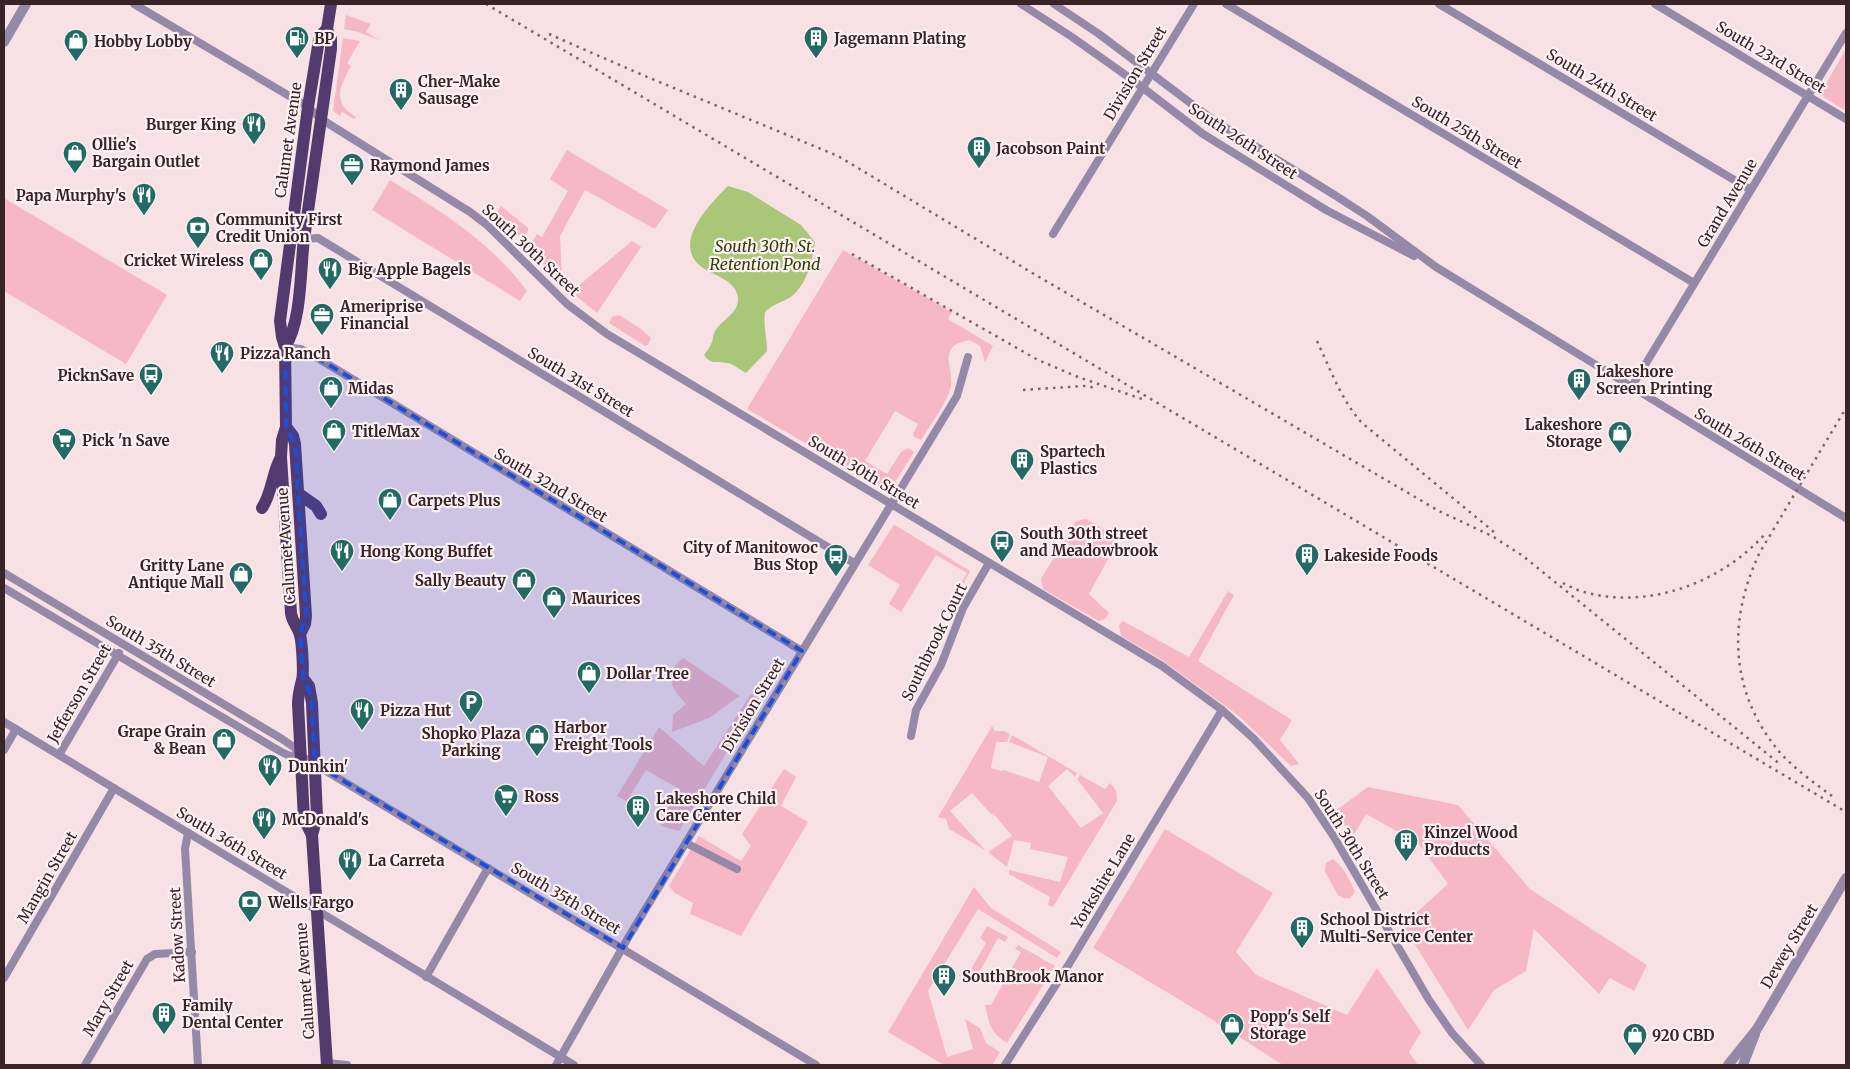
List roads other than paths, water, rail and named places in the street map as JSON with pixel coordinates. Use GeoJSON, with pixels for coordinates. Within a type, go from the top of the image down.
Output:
{"type":"FeatureCollection","features":[{"type":"Feature","properties":{"kind":"main road","name":"Calumet Avenue"},"geometry":{"type":"LineString","coordinates":[[285,347],[295,326],[304,239],[332,45],[327,29],[331,4]]}},
{"type":"Feature","properties":{"kind":"main road","name":"Calumet Avenue"},"geometry":{"type":"LineString","coordinates":[[312,835],[304,819],[298,697],[303,678],[300,634],[291,618],[281,457],[282,440],[286,427],[285,347],[280,329],[280,317],[308,107],[319,40],[321,34],[327,29]]}},
{"type":"Feature","properties":{"kind":"main road","name":"Calumet Avenue"},"geometry":{"type":"LineString","coordinates":[[286,427],[294,441],[299,494],[306,616],[305,624],[300,634]]}},
{"type":"Feature","properties":{"kind":"main road"},"geometry":{"type":"LineString","coordinates":[[262,508],[267,500],[275,469],[281,457]]}},
{"type":"Feature","properties":{"kind":"main road"},"geometry":{"type":"LineString","coordinates":[[299,494],[314,504],[321,514]]}},
{"type":"Feature","properties":{"kind":"main road"},"geometry":{"type":"LineString","coordinates":[[285,518],[300,519]]}},
{"type":"Feature","properties":{"kind":"main road","name":"Calumet Avenue"},"geometry":{"type":"LineString","coordinates":[[303,678],[309,686],[311,696],[317,818],[312,835],[327,1064]]}},
{"type":"Feature","properties":{"kind":"street"},"geometry":{"type":"LineString","coordinates":[[4,42],[26,4]]}},
{"type":"Feature","properties":{"kind":"street","name":"South 30th Street"},"geometry":{"type":"LineString","coordinates":[[134,4],[308,107],[321,119],[470,212],[486,225],[567,304],[607,334],[1162,666],[1222,710],[1254,739],[1308,798],[1334,837],[1429,1000],[1452,1033],[1481,1065]]}},
{"type":"Feature","properties":{"kind":"street","name":"South 26th Street"},"geometry":{"type":"LineString","coordinates":[[1021,4],[1072,37],[1203,134],[1318,205],[1436,267]]}},
{"type":"Feature","properties":{"kind":"street","name":"South 26th Street"},"geometry":{"type":"LineString","coordinates":[[1054,4],[1099,34],[1213,120],[1347,203],[1436,267],[1846,518]]}},
{"type":"Feature","properties":{"kind":"street","name":"Division Street"},"geometry":{"type":"LineString","coordinates":[[1053,234],[1194,4]]}},
{"type":"Feature","properties":{"kind":"street","name":"South 25th Street"},"geometry":{"type":"LineString","coordinates":[[1226,4],[1694,283]]}},
{"type":"Feature","properties":{"kind":"street","name":"South 24th Street"},"geometry":{"type":"LineString","coordinates":[[1439,4],[1751,190]]}},
{"type":"Feature","properties":{"kind":"street","name":"South 23rd Street"},"geometry":{"type":"LineString","coordinates":[[1655,4],[1846,119]]}},
{"type":"Feature","properties":{"kind":"street","name":"Grand Avenue"},"geometry":{"type":"LineString","coordinates":[[1631,388],[1846,33]]}},
{"type":"Feature","properties":{"kind":"street","name":"South 31st Street"},"geometry":{"type":"LineString","coordinates":[[290,240],[318,238],[854,563]]}},
{"type":"Feature","properties":{"kind":"street","name":"South 32nd Street"},"geometry":{"type":"LineString","coordinates":[[285,347],[301,349],[316,357],[547,499],[802,651]]}},
{"type":"Feature","properties":{"kind":"street","name":"Division Street"},"geometry":{"type":"LineString","coordinates":[[556,1065],[622,948],[957,396],[968,357]]}},
{"type":"Feature","properties":{"kind":"street","name":"Southbrook Court"},"geometry":{"type":"LineString","coordinates":[[910,736],[916,710],[941,665],[963,608],[989,563]]}},
{"type":"Feature","properties":{"kind":"street","name":"South 35th Street"},"geometry":{"type":"LineString","coordinates":[[4,573],[282,739],[295,748],[301,756],[314,764],[816,1065]]}},
{"type":"Feature","properties":{"kind":"street","name":"South 35th Street"},"geometry":{"type":"LineString","coordinates":[[4,588],[286,754],[297,757],[301,756]]}},
{"type":"Feature","properties":{"kind":"street","name":"Jefferson Street"},"geometry":{"type":"LineString","coordinates":[[59,756],[124,645]]}},
{"type":"Feature","properties":{"kind":"street","name":"Yorkshire Lane"},"geometry":{"type":"LineString","coordinates":[[1005,1065],[1069,964],[1222,710]]}},
{"type":"Feature","properties":{"kind":"street","name":"South 36th Street"},"geometry":{"type":"LineString","coordinates":[[4,722],[574,1065]]}},
{"type":"Feature","properties":{"kind":"street"},"geometry":{"type":"LineString","coordinates":[[4,750],[16,729]]}},
{"type":"Feature","properties":{"kind":"street","name":"Mangin Street"},"geometry":{"type":"LineString","coordinates":[[4,978],[114,788]]}},
{"type":"Feature","properties":{"kind":"street","name":"Kadow Street"},"geometry":{"type":"LineString","coordinates":[[188,833],[185,849],[198,1065]]}},
{"type":"Feature","properties":{"kind":"street"},"geometry":{"type":"LineString","coordinates":[[686,843],[738,869]]}},
{"type":"Feature","properties":{"kind":"street"},"geometry":{"type":"LineString","coordinates":[[426,977],[488,868]]}},
{"type":"Feature","properties":{"kind":"street","name":"Dewey Street"},"geometry":{"type":"LineString","coordinates":[[1728,1065],[1757,1029],[1846,878]]}},
{"type":"Feature","properties":{"kind":"street","name":"Mary Street"},"geometry":{"type":"LineString","coordinates":[[85,1065],[147,959],[155,954],[192,952]]}},
{"type":"Feature","properties":{"kind":"street","name":"Dewey Street"},"geometry":{"type":"LineString","coordinates":[[1743,1065],[1757,1029]]}},
{"type":"Feature","properties":{"kind":"street"},"geometry":{"type":"LineString","coordinates":[[327,1064],[347,1065]]}},
{"type":"Feature","properties":{"kind":"water","name":"South 30th St. Retention Pond"},"geometry":{"type":"Polygon","coordinates":[[[728,186],[748,192],[801,225],[815,242],[811,264],[802,284],[792,296],[765,312],[764,322],[767,351],[746,373],[731,364],[713,362],[704,355],[711,344],[715,331],[736,308],[738,297],[732,285],[698,264],[692,254],[690,244],[692,233],[698,222],[728,186]]]}},
{"type":"Feature","properties":{"kind":"railway"},"geometry":{"type":"LineString","coordinates":[[486,4],[1846,812]]}},
{"type":"Feature","properties":{"kind":"railway"},"geometry":{"type":"LineString","coordinates":[[549,34],[838,156],[1034,274],[1439,511],[1492,536],[1523,556],[1781,765]]}},
{"type":"Feature","properties":{"kind":"railway"},"geometry":{"type":"LineString","coordinates":[[852,254],[1038,360],[1078,377],[1142,399]]}},
{"type":"Feature","properties":{"kind":"railway"},"geometry":{"type":"LineString","coordinates":[[1317,341],[1342,394],[1362,423],[1494,532]]}},
{"type":"Feature","properties":{"kind":"railway"},"geometry":{"type":"LineString","coordinates":[[1023,390],[1084,386],[1097,388]]}},
{"type":"Feature","properties":{"kind":"railway"},"geometry":{"type":"LineString","coordinates":[[1832,796],[1789,762],[1761,726],[1742,678],[1739,628],[1742,603],[1760,552],[1846,408]]}},
{"type":"Feature","properties":{"kind":"railway"},"geometry":{"type":"LineString","coordinates":[[1563,583],[1581,591],[1608,597],[1658,594],[1682,588],[1705,579],[1727,566],[1765,534]]}},
{"type":"Feature","properties":{"kind":"place","name":"BP"},"geometry":{"type":"Point","coordinates":[297,59]}},
{"type":"Feature","properties":{"kind":"place","name":"Jagemann Plating"},"geometry":{"type":"Point","coordinates":[816,59]}},
{"type":"Feature","properties":{"kind":"place","name":"Hobby Lobby"},"geometry":{"type":"Point","coordinates":[76,62]}},
{"type":"Feature","properties":{"kind":"place","name":"Cher-Make Sausage"},"geometry":{"type":"Point","coordinates":[401,111]}},
{"type":"Feature","properties":{"kind":"place","name":"Burger King"},"geometry":{"type":"Point","coordinates":[254,145]}},
{"type":"Feature","properties":{"kind":"place","name":"Jacobson Paint"},"geometry":{"type":"Point","coordinates":[979,169]}},
{"type":"Feature","properties":{"kind":"place","name":"Ollie's Bargain Outlet"},"geometry":{"type":"Point","coordinates":[75,174]}},
{"type":"Feature","properties":{"kind":"place","name":"Raymond James"},"geometry":{"type":"Point","coordinates":[352,186]}},
{"type":"Feature","properties":{"kind":"place","name":"Papa Murphy's"},"geometry":{"type":"Point","coordinates":[144,216]}},
{"type":"Feature","properties":{"kind":"place","name":"Community First Credit Union"},"geometry":{"type":"Point","coordinates":[198,249]}},
{"type":"Feature","properties":{"kind":"place","name":"Cricket Wireless"},"geometry":{"type":"Point","coordinates":[261,281]}},
{"type":"Feature","properties":{"kind":"place","name":"Big Apple Bagels"},"geometry":{"type":"Point","coordinates":[330,290]}},
{"type":"Feature","properties":{"kind":"place","name":"Ameriprise Financial"},"geometry":{"type":"Point","coordinates":[322,336]}},
{"type":"Feature","properties":{"kind":"place","name":"Pizza Ranch"},"geometry":{"type":"Point","coordinates":[222,374]}},
{"type":"Feature","properties":{"kind":"place","name":"PicknSave"},"geometry":{"type":"Point","coordinates":[151,396]}},
{"type":"Feature","properties":{"kind":"place","name":"Lakeshore Screen Printing"},"geometry":{"type":"Point","coordinates":[1579,401]}},
{"type":"Feature","properties":{"kind":"place","name":"Midas"},"geometry":{"type":"Point","coordinates":[331,409]}},
{"type":"Feature","properties":{"kind":"place","name":"TitleMax"},"geometry":{"type":"Point","coordinates":[334,452]}},
{"type":"Feature","properties":{"kind":"place","name":"Lakeshore Storage"},"geometry":{"type":"Point","coordinates":[1620,454]}},
{"type":"Feature","properties":{"kind":"place","name":"Pick 'n Save"},"geometry":{"type":"Point","coordinates":[64,461]}},
{"type":"Feature","properties":{"kind":"place","name":"Spartech Plastics"},"geometry":{"type":"Point","coordinates":[1022,481]}},
{"type":"Feature","properties":{"kind":"place","name":"Carpets Plus"},"geometry":{"type":"Point","coordinates":[390,521]}},
{"type":"Feature","properties":{"kind":"place","name":"South 30th street and Meadowbrook"},"geometry":{"type":"Point","coordinates":[1002,563]}},
{"type":"Feature","properties":{"kind":"place","name":"Hong Kong Buffet"},"geometry":{"type":"Point","coordinates":[342,572]}},
{"type":"Feature","properties":{"kind":"place","name":"Lakeside Foods"},"geometry":{"type":"Point","coordinates":[1307,576]}},
{"type":"Feature","properties":{"kind":"place","name":"City of Manitowoc Bus Stop"},"geometry":{"type":"Point","coordinates":[836,577]}},
{"type":"Feature","properties":{"kind":"place","name":"Gritty Lane Antique Mall"},"geometry":{"type":"Point","coordinates":[241,595]}},
{"type":"Feature","properties":{"kind":"place","name":"Sally Beauty"},"geometry":{"type":"Point","coordinates":[524,601]}},
{"type":"Feature","properties":{"kind":"place","name":"Maurices"},"geometry":{"type":"Point","coordinates":[554,619]}},
{"type":"Feature","properties":{"kind":"place","name":"Dollar Tree"},"geometry":{"type":"Point","coordinates":[589,694]}},
{"type":"Feature","properties":{"kind":"place","name":"Shopko Plaza Parking"},"geometry":{"type":"Point","coordinates":[471,723]}},
{"type":"Feature","properties":{"kind":"place","name":"Pizza Hut"},"geometry":{"type":"Point","coordinates":[362,731]}},
{"type":"Feature","properties":{"kind":"place","name":"Harbor Freight Tools"},"geometry":{"type":"Point","coordinates":[537,757]}},
{"type":"Feature","properties":{"kind":"place","name":"Grape Grain & Bean"},"geometry":{"type":"Point","coordinates":[224,761]}},
{"type":"Feature","properties":{"kind":"place","name":"Dunkin'"},"geometry":{"type":"Point","coordinates":[270,787]}},
{"type":"Feature","properties":{"kind":"place","name":"Ross"},"geometry":{"type":"Point","coordinates":[506,817]}},
{"type":"Feature","properties":{"kind":"place","name":"Lakeshore Child Care Center"},"geometry":{"type":"Point","coordinates":[638,828]}},
{"type":"Feature","properties":{"kind":"place","name":"McDonald's"},"geometry":{"type":"Point","coordinates":[264,840]}},
{"type":"Feature","properties":{"kind":"place","name":"Kinzel Wood Products"},"geometry":{"type":"Point","coordinates":[1406,862]}},
{"type":"Feature","properties":{"kind":"place","name":"La Carreta"},"geometry":{"type":"Point","coordinates":[350,881]}},
{"type":"Feature","properties":{"kind":"place","name":"Wells Fargo"},"geometry":{"type":"Point","coordinates":[250,923]}},
{"type":"Feature","properties":{"kind":"place","name":"School District Multi-Service Center"},"geometry":{"type":"Point","coordinates":[1302,949]}},
{"type":"Feature","properties":{"kind":"place","name":"SouthBrook Manor"},"geometry":{"type":"Point","coordinates":[944,997]}},
{"type":"Feature","properties":{"kind":"place","name":"Family Dental Center"},"geometry":{"type":"Point","coordinates":[164,1035]}},
{"type":"Feature","properties":{"kind":"place","name":"Popp's Self Storage"},"geometry":{"type":"Point","coordinates":[1232,1046]}},
{"type":"Feature","properties":{"kind":"place","name":"920 CBD"},"geometry":{"type":"Point","coordinates":[1635,1056]}}]}
